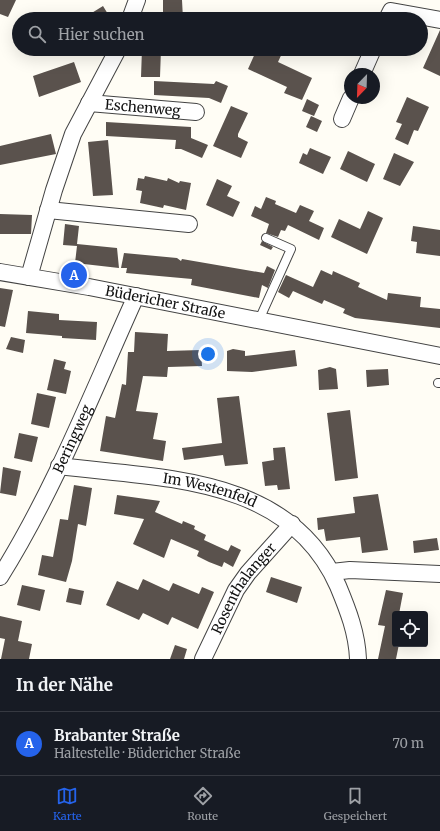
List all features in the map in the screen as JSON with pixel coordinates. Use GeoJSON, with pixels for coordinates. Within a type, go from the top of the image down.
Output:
{"type":"FeatureCollection","features":[{"type":"Feature","properties":{"kind":"street"},"geometry":{"type":"LineString","coordinates":[[133,12],[137,0]]}},
{"type":"Feature","properties":{"kind":"street"},"geometry":{"type":"LineString","coordinates":[[428,18],[440,20]]}},
{"type":"Feature","properties":{"kind":"street"},"geometry":{"type":"LineString","coordinates":[[29,277],[48,210],[73,134],[114,56]]}},
{"type":"Feature","properties":{"kind":"street"},"geometry":{"type":"LineString","coordinates":[[365,68],[370,56]]}},
{"type":"Feature","properties":{"kind":"street","name":"Eschenweg"},"geometry":{"type":"LineString","coordinates":[[89,103],[196,112]]}},
{"type":"Feature","properties":{"kind":"street"},"geometry":{"type":"LineString","coordinates":[[342,119],[348,104]]}},
{"type":"Feature","properties":{"kind":"street"},"geometry":{"type":"LineString","coordinates":[[48,210],[189,224]]}},
{"type":"Feature","properties":{"kind":"street","name":"Büdericher Straße"},"geometry":{"type":"LineString","coordinates":[[0,272],[136,296],[440,356]]}},
{"type":"Feature","properties":{"kind":"street","name":"Beringweg"},"geometry":{"type":"LineString","coordinates":[[0,577],[20,545],[59,466],[136,296]]}},
{"type":"Feature","properties":{"kind":"street","name":"Im Westenfeld"},"geometry":{"type":"LineString","coordinates":[[59,466],[210,486],[242,496],[269,508],[292,524],[304,535],[332,572],[354,628],[358,659]]}},
{"type":"Feature","properties":{"kind":"street","name":"Rosenthalanger"},"geometry":{"type":"LineString","coordinates":[[203,659],[236,590],[248,573],[292,524]]}},
{"type":"Feature","properties":{"kind":"street"},"geometry":{"type":"LineString","coordinates":[[332,572],[350,570],[440,574]]}},
{"type":"Feature","properties":{"kind":"lane"},"geometry":{"type":"LineString","coordinates":[[259,320],[291,249],[266,238]]}},
{"type":"Feature","properties":{"kind":"building"},"geometry":{"type":"Polygon","coordinates":[[[0,0],[16,0],[8,17],[0,14],[0,0]]]}},
{"type":"Feature","properties":{"kind":"building"},"geometry":{"type":"Polygon","coordinates":[[[163,0],[182,0],[183,12],[163,12],[163,0]]]}},
{"type":"Feature","properties":{"kind":"building"},"geometry":{"type":"Polygon","coordinates":[[[103,6],[107,12],[93,12],[103,6]]]}},
{"type":"Feature","properties":{"kind":"building"},"geometry":{"type":"Polygon","coordinates":[[[440,30],[440,76],[423,68],[440,30]]]}},
{"type":"Feature","properties":{"kind":"building"},"geometry":{"type":"Polygon","coordinates":[[[142,56],[161,56],[160,77],[141,77],[142,56]]]}},
{"type":"Feature","properties":{"kind":"building"},"geometry":{"type":"Polygon","coordinates":[[[254,56],[281,56],[278,62],[312,78],[302,100],[284,93],[287,87],[248,69],[254,56]]]}},
{"type":"Feature","properties":{"kind":"building"},"geometry":{"type":"Polygon","coordinates":[[[74,62],[81,82],[39,97],[33,76],[74,62]]]}},
{"type":"Feature","properties":{"kind":"building"},"geometry":{"type":"Polygon","coordinates":[[[154,81],[214,84],[216,81],[228,86],[221,103],[209,98],[154,95],[154,81]]]}},
{"type":"Feature","properties":{"kind":"building"},"geometry":{"type":"Polygon","coordinates":[[[407,97],[429,107],[418,131],[414,130],[408,145],[395,139],[402,124],[396,122],[407,97]]]}},
{"type":"Feature","properties":{"kind":"building"},"geometry":{"type":"Polygon","coordinates":[[[307,99],[319,105],[314,116],[302,111],[307,99]]]}},
{"type":"Feature","properties":{"kind":"building"},"geometry":{"type":"Polygon","coordinates":[[[231,106],[248,113],[238,134],[238,137],[248,142],[241,158],[213,146],[231,106]]]}},
{"type":"Feature","properties":{"kind":"building"},"geometry":{"type":"Polygon","coordinates":[[[311,116],[322,121],[317,132],[306,127],[311,116]]]}},
{"type":"Feature","properties":{"kind":"building"},"geometry":{"type":"Polygon","coordinates":[[[106,122],[191,127],[191,138],[208,145],[202,158],[181,149],[175,149],[176,140],[106,136],[106,122]]]}},
{"type":"Feature","properties":{"kind":"building"},"geometry":{"type":"Polygon","coordinates":[[[51,134],[56,154],[0,165],[0,146],[51,134]]]}},
{"type":"Feature","properties":{"kind":"building"},"geometry":{"type":"Polygon","coordinates":[[[108,140],[113,195],[93,196],[88,142],[108,140]]]}},
{"type":"Feature","properties":{"kind":"building"},"geometry":{"type":"Polygon","coordinates":[[[310,148],[331,157],[323,174],[299,163],[303,153],[307,155],[310,148]]]}},
{"type":"Feature","properties":{"kind":"building"},"geometry":{"type":"Polygon","coordinates":[[[348,151],[375,164],[367,182],[340,169],[348,151]]]}},
{"type":"Feature","properties":{"kind":"building"},"geometry":{"type":"Polygon","coordinates":[[[394,153],[414,162],[400,186],[383,179],[394,153]]]}},
{"type":"Feature","properties":{"kind":"building"},"geometry":{"type":"Polygon","coordinates":[[[145,176],[167,181],[168,178],[179,183],[180,181],[191,183],[186,210],[164,205],[163,208],[140,203],[142,191],[136,190],[138,178],[144,179],[145,176]]]}},
{"type":"Feature","properties":{"kind":"building"},"geometry":{"type":"Polygon","coordinates":[[[217,179],[232,186],[227,196],[240,202],[233,217],[206,205],[217,179]]]}},
{"type":"Feature","properties":{"kind":"building"},"geometry":{"type":"Polygon","coordinates":[[[266,197],[276,201],[275,204],[296,213],[300,205],[314,211],[309,221],[324,228],[319,240],[288,225],[285,231],[281,230],[278,237],[266,233],[269,224],[251,216],[255,206],[261,209],[266,197]]]}},
{"type":"Feature","properties":{"kind":"building"},"geometry":{"type":"Polygon","coordinates":[[[368,211],[383,218],[367,254],[331,237],[339,219],[360,229],[368,211]]]}},
{"type":"Feature","properties":{"kind":"building"},"geometry":{"type":"Polygon","coordinates":[[[0,214],[32,215],[31,234],[0,234],[0,214]]]}},
{"type":"Feature","properties":{"kind":"building"},"geometry":{"type":"Polygon","coordinates":[[[65,224],[79,226],[77,244],[117,248],[119,268],[75,263],[77,246],[63,245],[65,224]]]}},
{"type":"Feature","properties":{"kind":"building"},"geometry":{"type":"Polygon","coordinates":[[[413,226],[440,230],[440,256],[416,253],[417,242],[411,241],[413,226]]]}},
{"type":"Feature","properties":{"kind":"building"},"geometry":{"type":"Polygon","coordinates":[[[262,241],[273,247],[271,250],[260,245],[262,241]]]}},
{"type":"Feature","properties":{"kind":"building"},"geometry":{"type":"Polygon","coordinates":[[[124,253],[177,258],[181,261],[182,259],[264,273],[267,266],[275,270],[268,288],[262,285],[259,298],[191,285],[192,279],[126,273],[127,268],[121,268],[124,253]]]}},
{"type":"Feature","properties":{"kind":"building"},"geometry":{"type":"Polygon","coordinates":[[[321,270],[332,275],[333,271],[360,283],[358,287],[387,300],[388,293],[421,297],[420,307],[440,309],[440,328],[355,318],[343,313],[345,309],[324,300],[322,304],[293,291],[289,298],[278,292],[286,275],[313,287],[321,270]]]}},
{"type":"Feature","properties":{"kind":"building"},"geometry":{"type":"Polygon","coordinates":[[[0,288],[13,290],[5,327],[0,326],[0,288]]]}},
{"type":"Feature","properties":{"kind":"building"},"geometry":{"type":"Polygon","coordinates":[[[28,311],[59,314],[59,320],[97,322],[96,340],[62,338],[62,336],[26,333],[28,311]]]}},
{"type":"Feature","properties":{"kind":"building"},"geometry":{"type":"Polygon","coordinates":[[[135,332],[168,334],[167,351],[201,350],[202,366],[168,367],[167,377],[143,376],[136,411],[158,413],[153,439],[166,441],[163,461],[100,451],[106,416],[115,418],[122,384],[126,385],[128,352],[134,352],[135,332]]]}},
{"type":"Feature","properties":{"kind":"building"},"geometry":{"type":"Polygon","coordinates":[[[11,337],[25,340],[23,353],[6,349],[11,337]]]}},
{"type":"Feature","properties":{"kind":"building"},"geometry":{"type":"Polygon","coordinates":[[[233,349],[245,351],[245,356],[295,350],[297,366],[252,372],[227,371],[227,351],[233,349]]]}},
{"type":"Feature","properties":{"kind":"building"},"geometry":{"type":"Polygon","coordinates":[[[54,359],[66,362],[64,369],[71,371],[66,394],[47,390],[54,359]]]}},
{"type":"Feature","properties":{"kind":"building"},"geometry":{"type":"Polygon","coordinates":[[[330,367],[336,369],[338,389],[319,390],[318,370],[330,367]]]}},
{"type":"Feature","properties":{"kind":"building"},"geometry":{"type":"Polygon","coordinates":[[[388,369],[389,385],[367,387],[366,370],[388,369]]]}},
{"type":"Feature","properties":{"kind":"building"},"geometry":{"type":"Polygon","coordinates":[[[37,393],[56,397],[49,428],[31,424],[37,393]]]}},
{"type":"Feature","properties":{"kind":"building"},"geometry":{"type":"Polygon","coordinates":[[[239,396],[248,464],[225,466],[223,455],[184,460],[182,448],[222,443],[217,398],[239,396]]]}},
{"type":"Feature","properties":{"kind":"building"},"geometry":{"type":"Polygon","coordinates":[[[350,410],[358,478],[335,481],[327,413],[350,410]]]}},
{"type":"Feature","properties":{"kind":"building"},"geometry":{"type":"Polygon","coordinates":[[[19,433],[38,437],[32,462],[14,458],[19,433]]]}},
{"type":"Feature","properties":{"kind":"building"},"geometry":{"type":"Polygon","coordinates":[[[285,447],[290,489],[278,490],[277,485],[265,486],[262,462],[274,460],[273,448],[285,447]]]}},
{"type":"Feature","properties":{"kind":"building"},"geometry":{"type":"Polygon","coordinates":[[[3,467],[21,471],[16,496],[0,493],[3,467]]]}},
{"type":"Feature","properties":{"kind":"building"},"geometry":{"type":"Polygon","coordinates":[[[74,485],[92,488],[86,526],[78,524],[72,561],[66,582],[38,575],[42,555],[53,557],[60,519],[68,520],[74,485]]]}},
{"type":"Feature","properties":{"kind":"building"},"geometry":{"type":"Polygon","coordinates":[[[378,494],[388,550],[362,553],[360,537],[326,541],[324,529],[318,530],[317,518],[355,513],[353,497],[378,494]]]}},
{"type":"Feature","properties":{"kind":"building"},"geometry":{"type":"Polygon","coordinates":[[[117,495],[160,501],[155,512],[182,524],[183,521],[195,526],[194,529],[206,535],[204,540],[228,551],[231,545],[241,550],[233,567],[224,562],[222,567],[209,562],[197,556],[199,551],[171,539],[164,558],[133,544],[144,519],[114,514],[117,495]]]}},
{"type":"Feature","properties":{"kind":"building"},"geometry":{"type":"Polygon","coordinates":[[[437,538],[439,550],[414,553],[413,541],[437,538]]]}},
{"type":"Feature","properties":{"kind":"building"},"geometry":{"type":"Polygon","coordinates":[[[271,577],[302,587],[297,603],[266,592],[271,577]]]}},
{"type":"Feature","properties":{"kind":"building"},"geometry":{"type":"Polygon","coordinates":[[[143,579],[169,591],[173,583],[199,594],[202,587],[214,592],[198,629],[172,617],[168,625],[143,613],[139,620],[106,605],[117,581],[138,590],[143,579]]]}},
{"type":"Feature","properties":{"kind":"building"},"geometry":{"type":"Polygon","coordinates":[[[22,585],[45,590],[40,611],[17,605],[22,585]]]}},
{"type":"Feature","properties":{"kind":"building"},"geometry":{"type":"Polygon","coordinates":[[[69,588],[84,591],[81,605],[66,602],[69,588]]]}},
{"type":"Feature","properties":{"kind":"building"},"geometry":{"type":"Polygon","coordinates":[[[386,590],[403,593],[400,611],[392,611],[392,647],[398,647],[396,659],[378,659],[385,626],[378,625],[386,590]]]}},
{"type":"Feature","properties":{"kind":"building"},"geometry":{"type":"Polygon","coordinates":[[[0,616],[22,621],[18,641],[32,644],[29,659],[1,659],[5,639],[0,638],[0,616]]]}},
{"type":"Feature","properties":{"kind":"building"},"geometry":{"type":"Polygon","coordinates":[[[175,645],[187,649],[184,659],[170,659],[175,645]]]}},
{"type":"Feature","properties":{"kind":"place","name":"Brabanter Straße"},"geometry":{"type":"Point","coordinates":[74,275]}}]}
